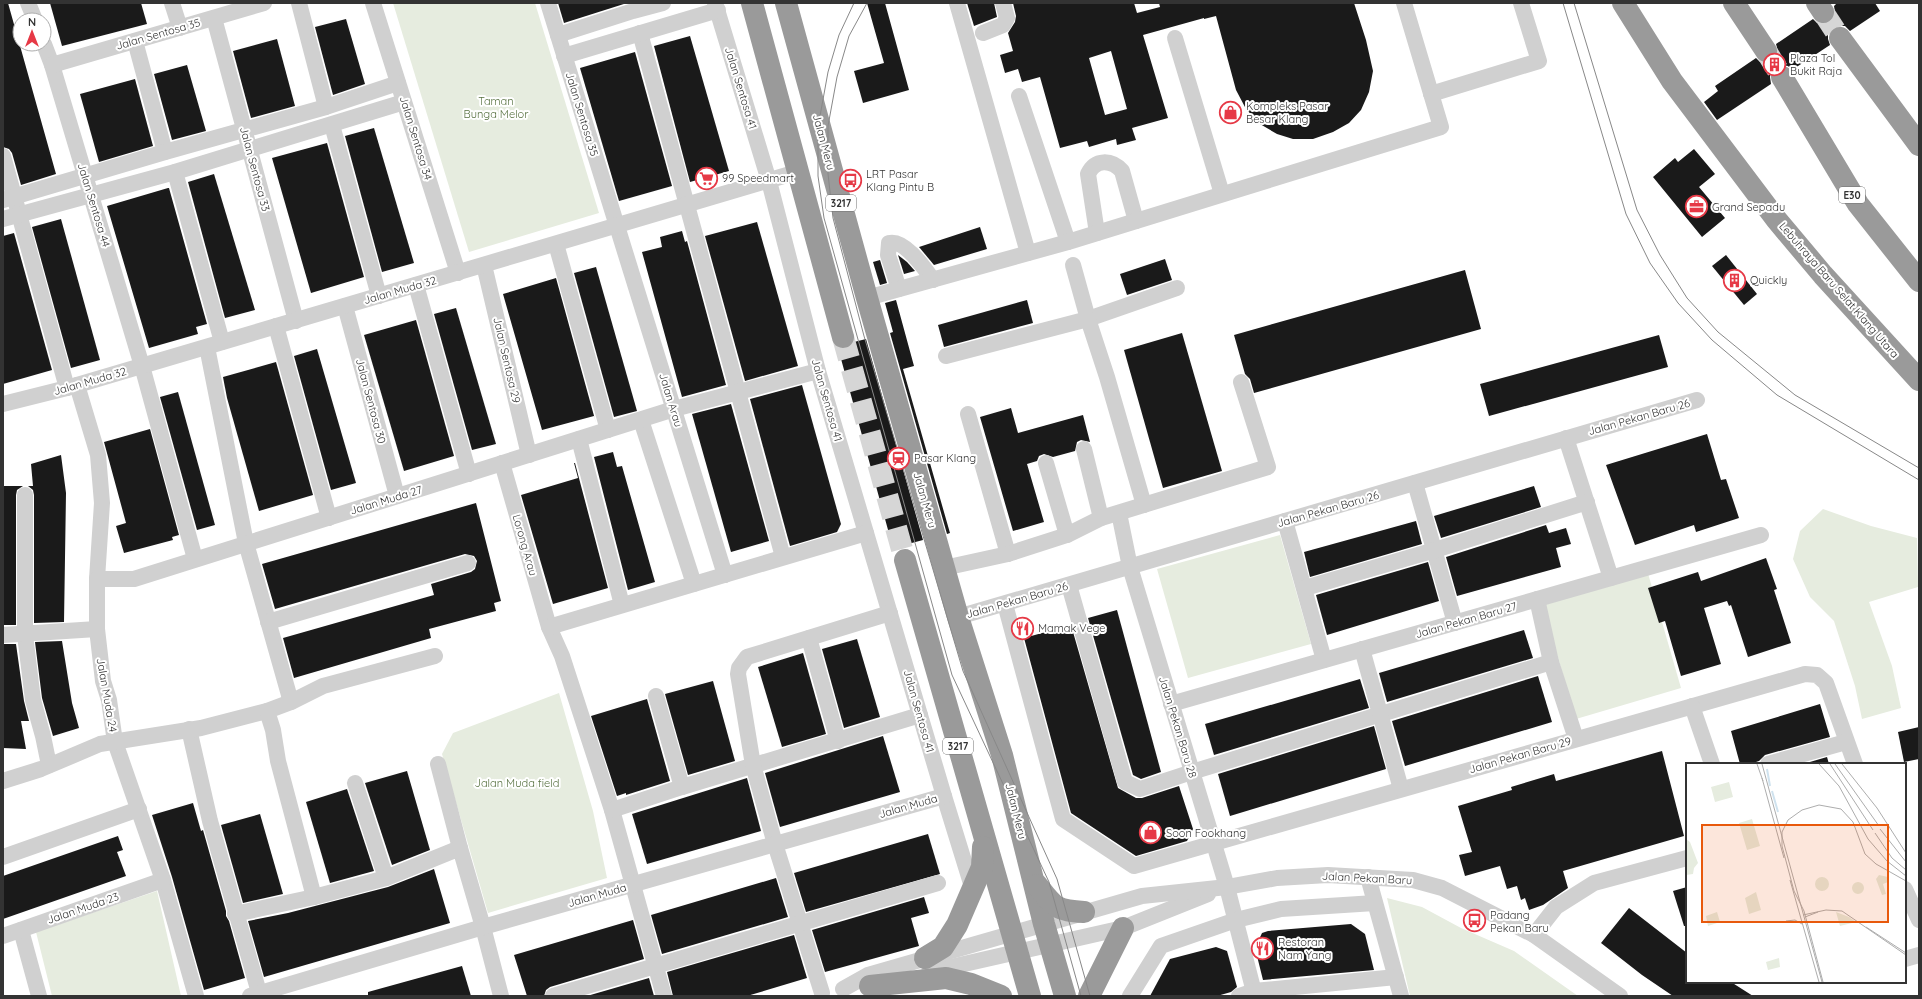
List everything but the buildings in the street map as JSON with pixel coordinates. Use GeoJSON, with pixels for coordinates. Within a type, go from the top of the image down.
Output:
{"type":"FeatureCollection","features":[{"type":"Feature","properties":{"kind":"highway"},"geometry":{"type":"LineString","coordinates":[[752,3],[843,337]]}},
{"type":"Feature","properties":{"kind":"highway","name":"Jalan Meru"},"geometry":{"type":"LineString","coordinates":[[786,3],[867,298],[958,617],[1002,755],[1044,924],[1065,996]]}},
{"type":"Feature","properties":{"kind":"highway","name":"Lebuhraya Baru Selat Klang Utara"},"geometry":{"type":"LineString","coordinates":[[1623,3],[1672,81],[1772,213],[1823,275],[1919,380]]}},
{"type":"Feature","properties":{"kind":"highway"},"geometry":{"type":"LineString","coordinates":[[1734,3],[1766,51]]}},
{"type":"Feature","properties":{"kind":"highway"},"geometry":{"type":"LineString","coordinates":[[1840,38],[1919,145]]}},
{"type":"Feature","properties":{"kind":"highway","name":"E30"},"geometry":{"type":"LineString","coordinates":[[1782,77],[1858,204],[1919,281]]}},
{"type":"Feature","properties":{"kind":"highway","name":"3217"},"geometry":{"type":"LineString","coordinates":[[905,560],[1030,996]]}},
{"type":"Feature","properties":{"kind":"highway"},"geometry":{"type":"LineString","coordinates":[[925,958],[943,947],[957,925],[982,867],[983,833]]}},
{"type":"Feature","properties":{"kind":"highway"},"geometry":{"type":"LineString","coordinates":[[1034,881],[1052,904],[1058,909],[1084,912]]}},
{"type":"Feature","properties":{"kind":"highway"},"geometry":{"type":"LineString","coordinates":[[1089,996],[1123,928]]}},
{"type":"Feature","properties":{"kind":"highway"},"geometry":{"type":"LineString","coordinates":[[870,986],[946,978],[971,984],[1001,996]]}},
{"type":"Feature","properties":{"kind":"street"},"geometry":{"type":"LineString","coordinates":[[172,3],[180,28]]}},
{"type":"Feature","properties":{"kind":"street","name":"Jalan Sentosa 35"},"geometry":{"type":"LineString","coordinates":[[52,66],[264,3]]}},
{"type":"Feature","properties":{"kind":"street"},"geometry":{"type":"LineString","coordinates":[[299,3],[326,107]]}},
{"type":"Feature","properties":{"kind":"street","name":"Jalan Sentosa 34"},"geometry":{"type":"LineString","coordinates":[[373,3],[458,273]]}},
{"type":"Feature","properties":{"kind":"street","name":"Jalan Sentosa 35"},"geometry":{"type":"LineString","coordinates":[[548,3],[617,226]]}},
{"type":"Feature","properties":{"kind":"street"},"geometry":{"type":"LineString","coordinates":[[558,35],[632,7],[663,3]]}},
{"type":"Feature","properties":{"kind":"street"},"geometry":{"type":"LineString","coordinates":[[958,3],[1028,253]]}},
{"type":"Feature","properties":{"kind":"street"},"geometry":{"type":"LineString","coordinates":[[983,33],[1003,25],[1007,18],[1003,3]]}},
{"type":"Feature","properties":{"kind":"street"},"geometry":{"type":"LineString","coordinates":[[867,298],[1068,242],[1441,127],[1404,3]]}},
{"type":"Feature","properties":{"kind":"street"},"geometry":{"type":"LineString","coordinates":[[1431,94],[1540,61],[1521,3]]}},
{"type":"Feature","properties":{"kind":"street"},"geometry":{"type":"LineString","coordinates":[[564,56],[640,33],[716,6]]}},
{"type":"Feature","properties":{"kind":"street","name":"Jalan Sentosa 41"},"geometry":{"type":"LineString","coordinates":[[716,6],[769,181],[818,371],[973,890]]}},
{"type":"Feature","properties":{"kind":"street","name":"Jalan Sentosa 33"},"geometry":{"type":"LineString","coordinates":[[214,18],[296,321]]}},
{"type":"Feature","properties":{"kind":"street"},"geometry":{"type":"LineString","coordinates":[[640,33],[783,557]]}},
{"type":"Feature","properties":{"kind":"street"},"geometry":{"type":"LineString","coordinates":[[1174,38],[1222,194]]}},
{"type":"Feature","properties":{"kind":"street"},"geometry":{"type":"LineString","coordinates":[[135,41],[165,152]]}},
{"type":"Feature","properties":{"kind":"street","name":"Jalan Sentosa 44"},"geometry":{"type":"LineString","coordinates":[[47,52],[142,366],[196,559]]}},
{"type":"Feature","properties":{"kind":"street"},"geometry":{"type":"LineString","coordinates":[[9,198],[165,152],[245,131],[326,107],[398,83]]}},
{"type":"Feature","properties":{"kind":"street"},"geometry":{"type":"LineString","coordinates":[[1019,96],[1068,242]]}},
{"type":"Feature","properties":{"kind":"street"},"geometry":{"type":"LineString","coordinates":[[3,219],[175,172],[404,102]]}},
{"type":"Feature","properties":{"kind":"street"},"geometry":{"type":"LineString","coordinates":[[332,125],[379,296]]}},
{"type":"Feature","properties":{"kind":"street","name":"Jalan Muda 24"},"geometry":{"type":"LineString","coordinates":[[3,156],[9,198],[19,215],[72,387],[98,455],[102,503],[97,579],[97,629],[103,681],[109,700],[116,742],[163,880],[196,996]]}},
{"type":"Feature","properties":{"kind":"street"},"geometry":{"type":"LineString","coordinates":[[1097,233],[1088,174],[1090,169],[1099,163],[1108,161],[1117,165],[1122,171],[1136,221]]}},
{"type":"Feature","properties":{"kind":"street"},"geometry":{"type":"LineString","coordinates":[[175,172],[215,345],[246,543],[291,702]]}},
{"type":"Feature","properties":{"kind":"street","name":"Jalan Muda 32"},"geometry":{"type":"LineString","coordinates":[[3,404],[72,387],[687,206],[797,172]]}},
{"type":"Feature","properties":{"kind":"street","name":"Jalan Arau"},"geometry":{"type":"LineString","coordinates":[[617,226],[725,575]]}},
{"type":"Feature","properties":{"kind":"street"},"geometry":{"type":"LineString","coordinates":[[899,289],[888,255],[889,243],[894,242],[917,258],[933,280]]}},
{"type":"Feature","properties":{"kind":"street"},"geometry":{"type":"LineString","coordinates":[[556,244],[608,430]]}},
{"type":"Feature","properties":{"kind":"street","name":"Jalan Sentosa 29"},"geometry":{"type":"LineString","coordinates":[[484,265],[529,455]]}},
{"type":"Feature","properties":{"kind":"street"},"geometry":{"type":"LineString","coordinates":[[1073,265],[1144,505]]}},
{"type":"Feature","properties":{"kind":"street"},"geometry":{"type":"LineString","coordinates":[[416,285],[469,474]]}},
{"type":"Feature","properties":{"kind":"street"},"geometry":{"type":"LineString","coordinates":[[946,356],[1088,319],[1177,288]]}},
{"type":"Feature","properties":{"kind":"street","name":"Jalan Sentosa 30"},"geometry":{"type":"LineString","coordinates":[[345,306],[397,496]]}},
{"type":"Feature","properties":{"kind":"street"},"geometry":{"type":"LineString","coordinates":[[276,326],[328,518]]}},
{"type":"Feature","properties":{"kind":"street","name":"Jalan Muda 27"},"geometry":{"type":"LineString","coordinates":[[97,579],[134,579],[608,430],[674,410],[818,371]]}},
{"type":"Feature","properties":{"kind":"street"},"geometry":{"type":"LineString","coordinates":[[944,568],[1008,554],[1066,536],[1101,518],[1268,467],[1241,382]]}},
{"type":"Feature","properties":{"kind":"street","name":"Jalan Pekan Baru 26"},"geometry":{"type":"LineString","coordinates":[[958,617],[1698,400]]}},
{"type":"Feature","properties":{"kind":"street"},"geometry":{"type":"LineString","coordinates":[[968,414],[1008,554]]}},
{"type":"Feature","properties":{"kind":"street"},"geometry":{"type":"LineString","coordinates":[[642,420],[694,584]]}},
{"type":"Feature","properties":{"kind":"street"},"geometry":{"type":"LineString","coordinates":[[1566,438],[1611,578]]}},
{"type":"Feature","properties":{"kind":"street"},"geometry":{"type":"LineString","coordinates":[[579,439],[622,605]]}},
{"type":"Feature","properties":{"kind":"street"},"geometry":{"type":"LineString","coordinates":[[1084,449],[1101,518]]}},
{"type":"Feature","properties":{"kind":"street","name":"Lorong Arau"},"geometry":{"type":"LineString","coordinates":[[502,463],[549,627],[562,656],[612,810],[664,996]]}},
{"type":"Feature","properties":{"kind":"street"},"geometry":{"type":"LineString","coordinates":[[1046,463],[1066,536]]}},
{"type":"Feature","properties":{"kind":"street"},"geometry":{"type":"LineString","coordinates":[[1415,483],[1455,623]]}},
{"type":"Feature","properties":{"kind":"street"},"geometry":{"type":"LineString","coordinates":[[25,495],[25,635],[33,700],[49,765]]}},
{"type":"Feature","properties":{"kind":"street"},"geometry":{"type":"LineString","coordinates":[[1305,588],[1435,550],[1587,502]]}},
{"type":"Feature","properties":{"kind":"street","name":"Jalan Pekan Baru 28"},"geometry":{"type":"LineString","coordinates":[[1118,513],[1130,567],[1236,920],[1254,993]]}},
{"type":"Feature","properties":{"kind":"street"},"geometry":{"type":"LineString","coordinates":[[1285,521],[1324,660]]}},
{"type":"Feature","properties":{"kind":"street"},"geometry":{"type":"LineString","coordinates":[[549,627],[866,533]]}},
{"type":"Feature","properties":{"kind":"street","name":"Jalan Pekan Baru 27"},"geometry":{"type":"LineString","coordinates":[[1171,704],[1761,535]]}},
{"type":"Feature","properties":{"kind":"street"},"geometry":{"type":"LineString","coordinates":[[268,622],[468,563]]}},
{"type":"Feature","properties":{"kind":"street"},"geometry":{"type":"LineString","coordinates":[[1069,585],[1125,782],[1140,789],[1551,662]]}},
{"type":"Feature","properties":{"kind":"street"},"geometry":{"type":"LineString","coordinates":[[1537,599],[1551,662],[1576,739]]}},
{"type":"Feature","properties":{"kind":"street","name":"Jalan Pekan Baru 29"},"geometry":{"type":"LineString","coordinates":[[1005,604],[1063,820],[1134,866],[1805,674],[1817,675],[1826,683],[1846,742]]}},
{"type":"Feature","properties":{"kind":"street"},"geometry":{"type":"LineString","coordinates":[[890,613],[747,657],[739,668],[738,674],[753,765],[775,844],[800,924],[818,995],[844,993],[1015,943]]}},
{"type":"Feature","properties":{"kind":"street"},"geometry":{"type":"LineString","coordinates":[[3,635],[25,635],[97,629]]}},
{"type":"Feature","properties":{"kind":"street"},"geometry":{"type":"LineString","coordinates":[[809,638],[838,741]]}},
{"type":"Feature","properties":{"kind":"street"},"geometry":{"type":"LineString","coordinates":[[1362,650],[1401,789]]}},
{"type":"Feature","properties":{"kind":"street"},"geometry":{"type":"LineString","coordinates":[[3,781],[49,765],[100,744],[189,729],[267,711],[291,702],[323,686],[435,656]]}},
{"type":"Feature","properties":{"kind":"street"},"geometry":{"type":"LineString","coordinates":[[656,696],[682,787]]}},
{"type":"Feature","properties":{"kind":"street"},"geometry":{"type":"LineString","coordinates":[[1692,706],[1712,763]]}},
{"type":"Feature","properties":{"kind":"street"},"geometry":{"type":"LineString","coordinates":[[267,711],[273,730],[278,761],[314,897]]}},
{"type":"Feature","properties":{"kind":"street"},"geometry":{"type":"LineString","coordinates":[[612,810],[753,765],[838,741],[920,715]]}},
{"type":"Feature","properties":{"kind":"street"},"geometry":{"type":"LineString","coordinates":[[189,729],[210,822],[256,995]]}},
{"type":"Feature","properties":{"kind":"street"},"geometry":{"type":"LineString","coordinates":[[1785,762],[1846,742],[1855,763]]}},
{"type":"Feature","properties":{"kind":"street"},"geometry":{"type":"LineString","coordinates":[[438,764],[460,848],[484,927],[501,996]]}},
{"type":"Feature","properties":{"kind":"street"},"geometry":{"type":"LineString","coordinates":[[355,783],[386,878]]}},
{"type":"Feature","properties":{"kind":"street","name":"Jalan Muda"},"geometry":{"type":"LineString","coordinates":[[256,995],[484,927],[944,796]]}},
{"type":"Feature","properties":{"kind":"street"},"geometry":{"type":"LineString","coordinates":[[3,857],[139,809]]}},
{"type":"Feature","properties":{"kind":"street"},"geometry":{"type":"LineString","coordinates":[[235,914],[314,897],[386,878],[460,848]]}},
{"type":"Feature","properties":{"kind":"street"},"geometry":{"type":"LineString","coordinates":[[1534,935],[1556,907],[1594,883],[1686,858]]}},
{"type":"Feature","properties":{"kind":"street","name":"Jalan Pekan Baru"},"geometry":{"type":"LineString","coordinates":[[1015,943],[1044,924],[1142,896],[1226,887],[1277,878],[1328,875],[1412,880],[1442,888],[1534,935],[1620,996]]}},
{"type":"Feature","properties":{"kind":"street"},"geometry":{"type":"LineString","coordinates":[[1368,877],[1401,996]]}},
{"type":"Feature","properties":{"kind":"street","name":"Jalan Muda 23"},"geometry":{"type":"LineString","coordinates":[[3,936],[163,880]]}},
{"type":"Feature","properties":{"kind":"street"},"geometry":{"type":"LineString","coordinates":[[553,996],[655,965],[938,884]]}},
{"type":"Feature","properties":{"kind":"street","name":"Jalan Pekan Baru"},"geometry":{"type":"LineString","coordinates":[[1015,943],[1050,945],[1123,928],[1226,887]]}},
{"type":"Feature","properties":{"kind":"street"},"geometry":{"type":"LineString","coordinates":[[1906,891],[1919,920]]}},
{"type":"Feature","properties":{"kind":"street"},"geometry":{"type":"LineString","coordinates":[[1130,996],[1161,946],[1236,920],[1280,909],[1375,903]]}},
{"type":"Feature","properties":{"kind":"street"},"geometry":{"type":"LineString","coordinates":[[21,930],[40,996]]}},
{"type":"Feature","properties":{"kind":"street"},"geometry":{"type":"LineString","coordinates":[[844,993],[868,975],[925,958],[1015,943]]}},
{"type":"Feature","properties":{"kind":"street"},"geometry":{"type":"LineString","coordinates":[[1906,959],[1919,955]]}},
{"type":"Feature","properties":{"kind":"street"},"geometry":{"type":"LineString","coordinates":[[1239,996],[1254,993],[1325,990],[1396,977]]}},
{"type":"Feature","properties":{"kind":"green space","name":"Taman Bunga Melor"},"geometry":{"type":"Polygon","coordinates":[[[393,3],[535,3],[599,213],[469,252],[393,3]]]}},
{"type":"Feature","properties":{"kind":"green space"},"geometry":{"type":"Polygon","coordinates":[[[1823,509],[1871,526],[1917,538],[1918,587],[1869,602],[1892,666],[1901,708],[1862,719],[1855,686],[1834,621],[1810,597],[1793,559],[1800,531],[1823,509]]]}},
{"type":"Feature","properties":{"kind":"green space"},"geometry":{"type":"Polygon","coordinates":[[[1280,535],[1311,644],[1188,678],[1157,569],[1280,535]]]}},
{"type":"Feature","properties":{"kind":"green space"},"geometry":{"type":"Polygon","coordinates":[[[1647,570],[1681,688],[1576,719],[1541,600],[1647,570]]]}},
{"type":"Feature","properties":{"kind":"green space","name":"Jalan Muda field"},"geometry":{"type":"Polygon","coordinates":[[[559,693],[593,811],[607,878],[488,913],[442,754],[453,733],[559,693]]]}},
{"type":"Feature","properties":{"kind":"green space"},"geometry":{"type":"Polygon","coordinates":[[[157,891],[181,996],[52,996],[36,932],[157,891]]]}},
{"type":"Feature","properties":{"kind":"green space"},"geometry":{"type":"Polygon","coordinates":[[[1387,898],[1422,907],[1461,928],[1514,951],[1578,996],[1410,996],[1387,898]]]}},
{"type":"Feature","properties":{"kind":"tunnel"},"geometry":{"type":"LineString","coordinates":[[1823,12],[1840,38]]}},
{"type":"Feature","properties":{"kind":"tunnel"},"geometry":{"type":"LineString","coordinates":[[1766,51],[1782,77]]}},
{"type":"Feature","properties":{"kind":"tunnel"},"geometry":{"type":"LineString","coordinates":[[843,337],[905,560]]}},
{"type":"Feature","properties":{"kind":"tram line"},"geometry":{"type":"LineString","coordinates":[[854,3],[839,35],[828,72],[818,127],[818,176],[824,218],[952,675],[1049,882],[1081,996]]}},
{"type":"Feature","properties":{"kind":"tram line"},"geometry":{"type":"LineString","coordinates":[[867,3],[849,36],[837,77],[828,126],[828,174],[833,218],[864,336],[963,671],[1057,879],[1090,996]]}},
{"type":"Feature","properties":{"kind":"tram line"},"geometry":{"type":"LineString","coordinates":[[1563,3],[1626,214],[1650,263],[1678,303],[1712,340],[1777,395],[1919,480]]}},
{"type":"Feature","properties":{"kind":"tram line"},"geometry":{"type":"LineString","coordinates":[[1574,3],[1637,210],[1660,255],[1687,298],[1718,332],[1795,395],[1919,468]]}},
{"type":"Feature","properties":{"kind":"place","name":"Plaza Tol Bukit Raja"},"geometry":{"type":"Point","coordinates":[1774,64]}},
{"type":"Feature","properties":{"kind":"place","name":"Kompleks Pasar Besar Klang"},"geometry":{"type":"Point","coordinates":[1230,112]}},
{"type":"Feature","properties":{"kind":"place","name":"99 Speedmart"},"geometry":{"type":"Point","coordinates":[706,178]}},
{"type":"Feature","properties":{"kind":"place","name":"LRT Pasar Klang Pintu B"},"geometry":{"type":"Point","coordinates":[851,180]}},
{"type":"Feature","properties":{"kind":"place","name":"Grand Sepadu"},"geometry":{"type":"Point","coordinates":[1697,207]}},
{"type":"Feature","properties":{"kind":"place","name":"Quickly"},"geometry":{"type":"Point","coordinates":[1735,280]}},
{"type":"Feature","properties":{"kind":"place","name":"Pasar Klang"},"geometry":{"type":"Point","coordinates":[899,458]}},
{"type":"Feature","properties":{"kind":"place","name":"Mamak Vege"},"geometry":{"type":"Point","coordinates":[1023,628]}},
{"type":"Feature","properties":{"kind":"place","name":"Soon Fookhang"},"geometry":{"type":"Point","coordinates":[1151,833]}},
{"type":"Feature","properties":{"kind":"place","name":"Padang Pekan Baru"},"geometry":{"type":"Point","coordinates":[1475,921]}},
{"type":"Feature","properties":{"kind":"place","name":"Restoran Nam Yang"},"geometry":{"type":"Point","coordinates":[1262,948]}}]}
